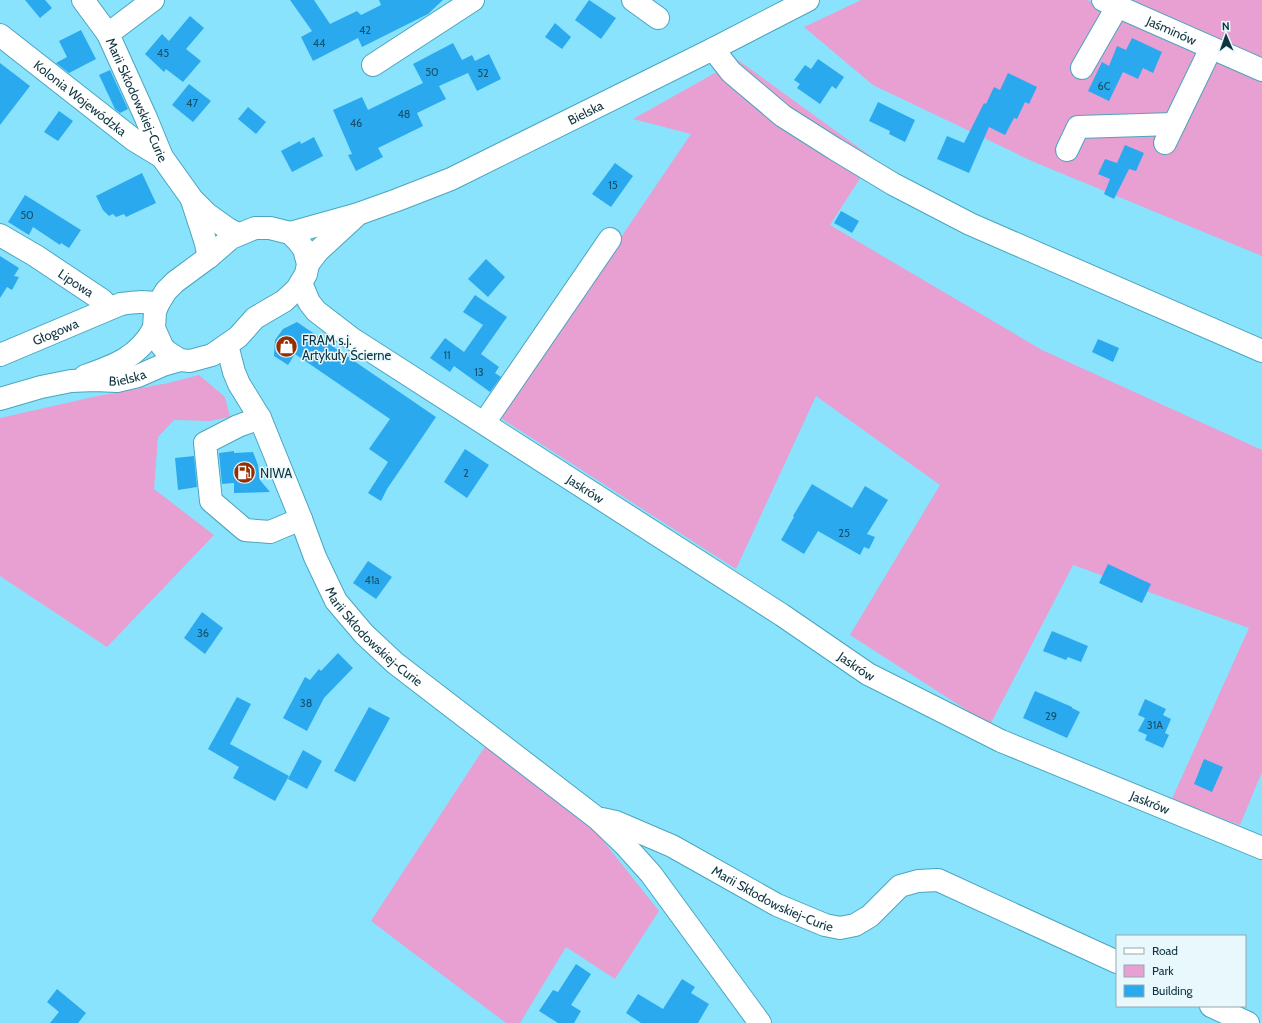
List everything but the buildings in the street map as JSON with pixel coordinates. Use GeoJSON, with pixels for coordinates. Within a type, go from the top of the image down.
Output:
{"type":"FeatureCollection","features":[{"type":"Feature","properties":{"kind":"street","name":"Marii Skłodowskiej-Curie"},"geometry":{"type":"LineString","coordinates":[[83,0],[108,34],[162,157],[192,199],[207,214],[228,229],[238,234]]}},
{"type":"Feature","properties":{"kind":"street"},"geometry":{"type":"LineString","coordinates":[[108,34],[153,0]]}},
{"type":"Feature","properties":{"kind":"street"},"geometry":{"type":"LineString","coordinates":[[373,65],[473,0]]}},
{"type":"Feature","properties":{"kind":"street"},"geometry":{"type":"LineString","coordinates":[[633,0],[658,18]]}},
{"type":"Feature","properties":{"kind":"street","name":"Bielska"},"geometry":{"type":"LineString","coordinates":[[290,233],[358,214],[451,178],[713,49],[808,0]]}},
{"type":"Feature","properties":{"kind":"street"},"geometry":{"type":"LineString","coordinates":[[1082,68],[1110,4]]}},
{"type":"Feature","properties":{"kind":"street","name":"Jaśminów"},"geometry":{"type":"LineString","coordinates":[[1110,4],[1262,70]]}},
{"type":"Feature","properties":{"kind":"street","name":"Kolonia Wojewódzka"},"geometry":{"type":"LineString","coordinates":[[0,35],[134,140],[162,157]]}},
{"type":"Feature","properties":{"kind":"street"},"geometry":{"type":"LineString","coordinates":[[1067,150],[1078,127],[1170,134],[1211,48]]}},
{"type":"Feature","properties":{"kind":"street"},"geometry":{"type":"LineString","coordinates":[[713,49],[731,72],[783,116],[893,184],[970,224],[1262,351]]}},
{"type":"Feature","properties":{"kind":"street","name":"Marii Skłodowskiej-Curie"},"geometry":{"type":"LineString","coordinates":[[192,199],[209,257]]}},
{"type":"Feature","properties":{"kind":"street","name":"Bielska"},"geometry":{"type":"LineString","coordinates":[[71,381],[117,381],[138,376],[163,365],[180,360],[190,361],[212,355],[238,337],[255,318],[292,295],[318,251],[358,214]]}},
{"type":"Feature","properties":{"kind":"street"},"geometry":{"type":"LineString","coordinates":[[180,360],[166,351],[162,346],[154,328],[155,312],[166,290],[209,257],[228,240],[238,234],[255,228],[270,228],[290,233]]}},
{"type":"Feature","properties":{"kind":"street","name":"Jaskrów"},"geometry":{"type":"LineString","coordinates":[[290,233],[304,249],[305,274],[309,302],[316,311],[350,338],[782,615],[868,674],[1001,741],[1262,848]]}},
{"type":"Feature","properties":{"kind":"street","name":"Lipowa"},"geometry":{"type":"LineString","coordinates":[[0,235],[36,256],[102,300],[110,308]]}},
{"type":"Feature","properties":{"kind":"street"},"geometry":{"type":"LineString","coordinates":[[484,423],[610,239]]}},
{"type":"Feature","properties":{"kind":"street"},"geometry":{"type":"LineString","coordinates":[[110,308],[137,301],[158,304]]}},
{"type":"Feature","properties":{"kind":"street","name":"Jaskrów"},"geometry":{"type":"LineString","coordinates":[[284,301],[316,311]]}},
{"type":"Feature","properties":{"kind":"street","name":"Głogowa"},"geometry":{"type":"LineString","coordinates":[[0,355],[110,308]]}},
{"type":"Feature","properties":{"kind":"street","name":"Bielska"},"geometry":{"type":"LineString","coordinates":[[0,399],[41,387],[71,381],[109,367],[126,359],[140,349],[149,339],[154,328]]}},
{"type":"Feature","properties":{"kind":"street","name":"Marii Skłodowskiej-Curie"},"geometry":{"type":"LineString","coordinates":[[227,346],[238,384],[260,418],[315,557],[336,601],[364,634],[395,663],[598,819],[624,844],[651,874],[760,1023]]}},
{"type":"Feature","properties":{"kind":"street","name":"Marii Skłodowskiej-Curie"},"geometry":{"type":"LineString","coordinates":[[204,358],[238,384]]}},
{"type":"Feature","properties":{"kind":"street"},"geometry":{"type":"LineString","coordinates":[[260,418],[238,426],[205,442],[211,501],[245,530],[270,532],[301,519]]}},
{"type":"Feature","properties":{"kind":"street","name":"Marii Skłodowskiej-Curie"},"geometry":{"type":"LineString","coordinates":[[598,819],[616,822],[672,846],[777,905],[825,925],[840,928],[854,925],[870,916],[900,886],[918,881],[938,880],[1116,962]]}},
{"type":"Feature","properties":{"kind":"street"},"geometry":{"type":"LineString","coordinates":[[1213,1007],[1248,1023]]}},
{"type":"Feature","properties":{"kind":"green space"},"geometry":{"type":"Polygon","coordinates":[[[861,0],[1087,0],[1262,78],[1262,256],[1034,162],[873,85],[804,27],[861,0]]]}},
{"type":"Feature","properties":{"kind":"green space"},"geometry":{"type":"Polygon","coordinates":[[[1125,0],[1262,0],[1262,61],[1125,0]]]}},
{"type":"Feature","properties":{"kind":"green space"},"geometry":{"type":"Polygon","coordinates":[[[738,60],[873,158],[830,225],[1042,350],[1262,450],[1262,772],[1240,825],[1171,801],[1249,628],[1073,565],[990,725],[850,635],[940,485],[816,396],[736,569],[499,417],[691,134],[633,119],[738,60]]]}},
{"type":"Feature","properties":{"kind":"green space"},"geometry":{"type":"Polygon","coordinates":[[[199,375],[225,397],[230,417],[210,421],[174,420],[158,437],[154,489],[214,535],[107,647],[0,576],[0,418],[93,397],[168,383],[199,375]]]}},
{"type":"Feature","properties":{"kind":"green space"},"geometry":{"type":"Polygon","coordinates":[[[486,745],[597,833],[659,911],[615,979],[566,947],[520,1023],[506,1023],[371,921],[486,745]]]}},
{"type":"Feature","properties":{"kind":"place","name":"FRAM s.j. Artykuły Ścierne"},"geometry":{"type":"Point","coordinates":[287,347]}},
{"type":"Feature","properties":{"kind":"place","name":"NIWA"},"geometry":{"type":"Point","coordinates":[244,473]}}]}
